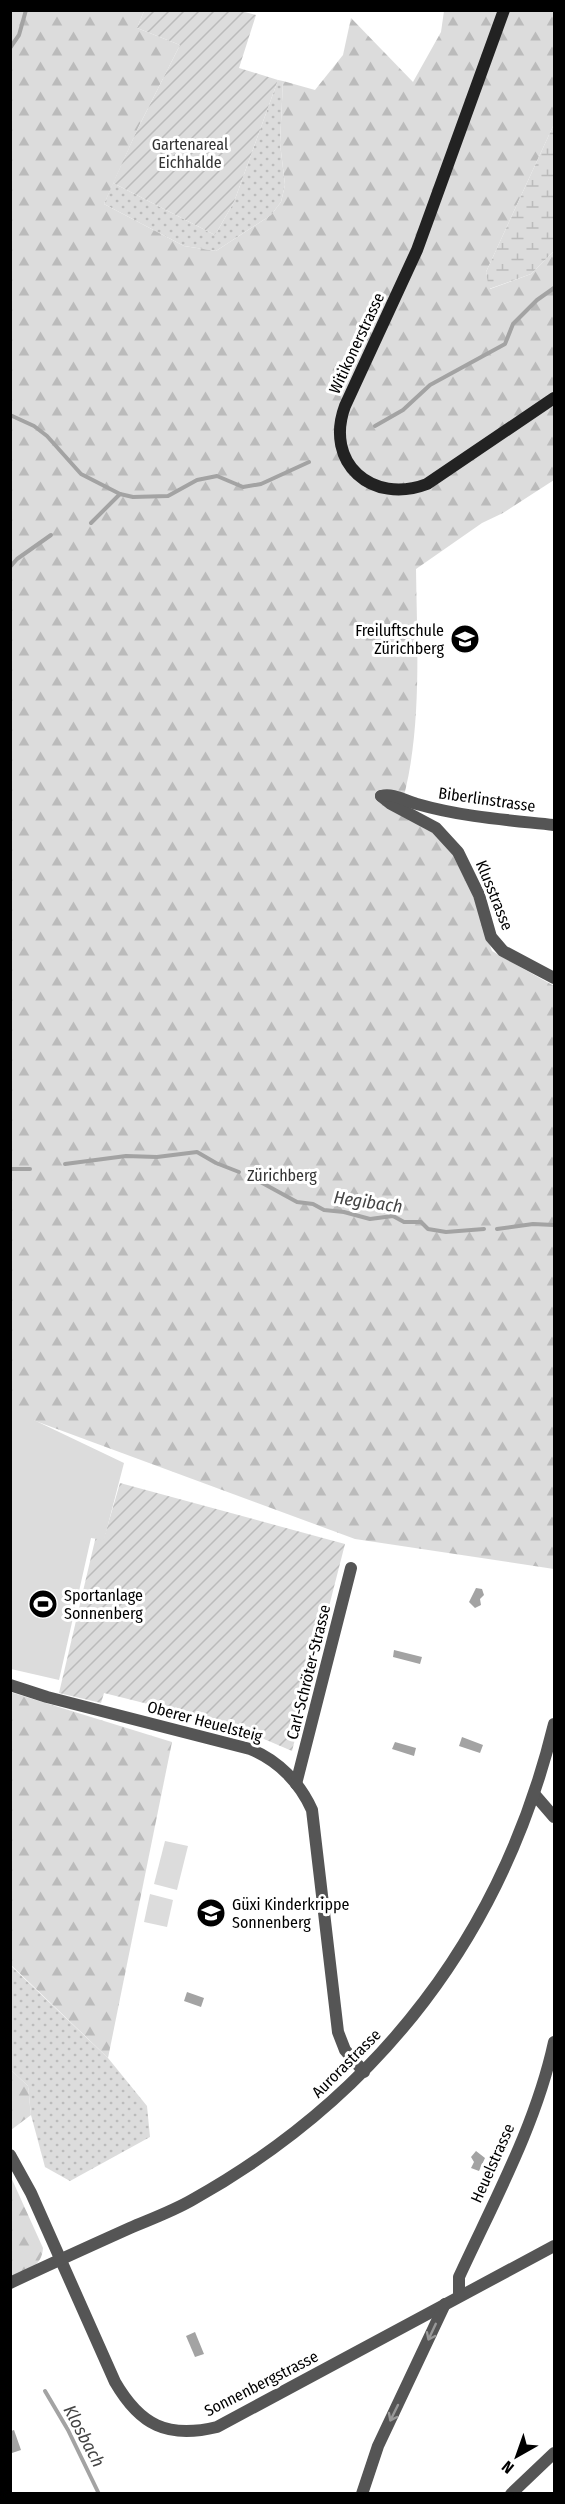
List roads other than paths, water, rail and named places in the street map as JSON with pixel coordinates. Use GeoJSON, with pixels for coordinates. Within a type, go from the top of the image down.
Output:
{"type":"FeatureCollection","features":[{"type":"Feature","properties":{"kind":"main road","name":"Witikonerstrasse"},"geometry":{"type":"LineString","coordinates":[[504,10],[417,250],[340,419],[340,441],[348,464],[364,479],[385,489],[408,490],[427,484],[555,398]]}},
{"type":"Feature","properties":{"kind":"street","name":"Biberlinstrasse"},"geometry":{"type":"LineString","coordinates":[[381,796],[392,795],[412,803],[455,814],[555,825]]}},
{"type":"Feature","properties":{"kind":"street","name":"Klusstrasse"},"geometry":{"type":"LineString","coordinates":[[381,796],[391,804],[436,828],[458,852],[479,895],[492,937],[503,951],[555,978]]}},
{"type":"Feature","properties":{"kind":"street","name":"Carl-Schröter-Strasse"},"geometry":{"type":"LineString","coordinates":[[296,1784],[351,1568]]}},
{"type":"Feature","properties":{"kind":"street","name":"Oberer Heuelsteig"},"geometry":{"type":"LineString","coordinates":[[10,1685],[46,1697],[250,1749],[268,1756],[296,1784],[312,1810],[340,2041],[364,2072]]}},
{"type":"Feature","properties":{"kind":"street","name":"Aurorastrasse"},"geometry":{"type":"LineString","coordinates":[[10,2283],[191,2201],[276,2147],[320,2113],[364,2072],[427,1999],[471,1931],[494,1889],[535,1795],[555,1724]]}},
{"type":"Feature","properties":{"kind":"street"},"geometry":{"type":"LineString","coordinates":[[535,1795],[555,1817]]}},
{"type":"Feature","properties":{"kind":"street","name":"Heuelstrasse"},"geometry":{"type":"LineString","coordinates":[[459,2296],[459,2277],[523,2138],[546,2081],[555,2042]]}},
{"type":"Feature","properties":{"kind":"street","name":"Sonnenbergstrasse"},"geometry":{"type":"LineString","coordinates":[[10,2155],[31,2193],[115,2382],[128,2405],[145,2419],[164,2428],[182,2432],[200,2432],[217,2427],[555,2246]]}},
{"type":"Feature","properties":{"kind":"street"},"geometry":{"type":"LineString","coordinates":[[362,2493],[378,2446],[446,2304]]}},
{"type":"Feature","properties":{"kind":"street"},"geometry":{"type":"LineString","coordinates":[[511,2493],[555,2453]]}},
{"type":"Feature","properties":{"kind":"waterway"},"geometry":{"type":"LineString","coordinates":[[10,48],[19,35],[26,10]]}},
{"type":"Feature","properties":{"kind":"waterway"},"geometry":{"type":"LineString","coordinates":[[375,426],[403,410],[430,385],[505,344],[513,324],[537,300],[554,288]]}},
{"type":"Feature","properties":{"kind":"waterway"},"geometry":{"type":"LineString","coordinates":[[10,415],[34,426],[47,436],[81,474],[120,494],[133,497],[168,496],[197,480],[217,476],[243,487],[261,484],[309,462]]}},
{"type":"Feature","properties":{"kind":"waterway"},"geometry":{"type":"LineString","coordinates":[[91,523],[120,494]]}},
{"type":"Feature","properties":{"kind":"waterway"},"geometry":{"type":"LineString","coordinates":[[10,567],[17,559],[51,535]]}},
{"type":"Feature","properties":{"kind":"waterway","name":"Hegibach"},"geometry":{"type":"LineString","coordinates":[[65,1164],[126,1156],[157,1157],[197,1152],[239,1172]]}},
{"type":"Feature","properties":{"kind":"waterway","name":"Hegibach"},"geometry":{"type":"LineString","coordinates":[[10,1169],[30,1169]]}},
{"type":"Feature","properties":{"kind":"waterway","name":"Hegibach"},"geometry":{"type":"LineString","coordinates":[[255,1179],[297,1202],[313,1204],[324,1210],[344,1212],[370,1219],[393,1216],[404,1222],[421,1222],[428,1229],[446,1232],[484,1229]]}},
{"type":"Feature","properties":{"kind":"waterway","name":"Hegibach"},"geometry":{"type":"LineString","coordinates":[[497,1229],[533,1224],[554,1225]]}},
{"type":"Feature","properties":{"kind":"waterway","name":"Klosbach"},"geometry":{"type":"LineString","coordinates":[[45,2391],[68,2430],[99,2494]]}},
{"type":"Feature","properties":{"kind":"place","name":"Freiluftschule Zürichberg"},"geometry":{"type":"Point","coordinates":[465,639]}},
{"type":"Feature","properties":{"kind":"place","name":"Sportanlage Sonnenberg"},"geometry":{"type":"Point","coordinates":[43,1604]}},
{"type":"Feature","properties":{"kind":"place","name":"Güxi Kinderkrippe Sonnenberg"},"geometry":{"type":"Point","coordinates":[211,1913]}},
{"type":"Feature","properties":{"kind":"park label","name":"Gartenareal Eichhalde"},"geometry":{"type":"Point","coordinates":[190,153]}},
{"type":"Feature","properties":{"kind":"park label","name":"Zürichberg"},"geometry":{"type":"Point","coordinates":[282,1175]}}]}
